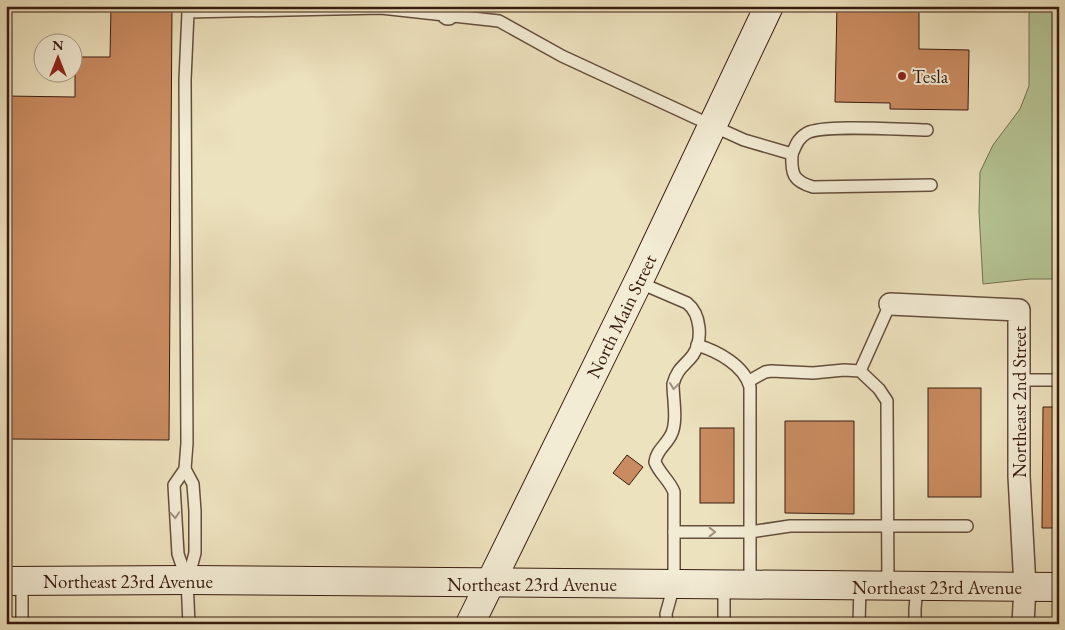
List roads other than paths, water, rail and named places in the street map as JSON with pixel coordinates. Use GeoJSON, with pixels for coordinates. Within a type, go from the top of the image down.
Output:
{"type":"FeatureCollection","features":[{"type":"Feature","properties":{"kind":"main road","name":"North Main Street"},"geometry":{"type":"LineString","coordinates":[[470,624],[488,583],[638,282],[769,6]]}},
{"type":"Feature","properties":{"kind":"main road","name":"Northeast 23rd Avenue"},"geometry":{"type":"LineString","coordinates":[[14,581],[187,580],[1059,588]]}},
{"type":"Feature","properties":{"kind":"street","name":"Northeast 2nd Street"},"geometry":{"type":"LineString","coordinates":[[890,304],[1019,310],[1019,476],[1025,587],[1023,624]]}},
{"type":"Feature","properties":{"kind":"lane"},"geometry":{"type":"LineString","coordinates":[[189,624],[187,580],[178,554],[174,485],[184,469],[187,443],[185,80],[188,12],[381,8],[448,10],[499,21],[562,56],[713,126],[744,140],[792,154]]}},
{"type":"Feature","properties":{"kind":"lane"},"geometry":{"type":"LineString","coordinates":[[927,130],[818,129],[801,136],[796,142],[792,154],[792,164],[796,179],[802,184],[813,187],[931,186]]}},
{"type":"Feature","properties":{"kind":"lane"},"geometry":{"type":"LineString","coordinates":[[638,282],[691,305],[696,314],[698,326],[697,345],[692,356],[680,367],[673,384],[674,427],[668,440],[657,454],[655,462],[674,492],[674,584],[666,614],[666,624]]}},
{"type":"Feature","properties":{"kind":"lane"},"geometry":{"type":"LineString","coordinates":[[860,371],[890,304]]}},
{"type":"Feature","properties":{"kind":"lane"},"geometry":{"type":"LineString","coordinates":[[697,345],[730,361],[749,381],[751,393],[750,532],[737,585],[724,624]]}},
{"type":"Feature","properties":{"kind":"lane"},"geometry":{"type":"LineString","coordinates":[[749,381],[765,372],[771,371],[813,373],[844,370],[860,371],[879,389],[886,401],[888,586]]}},
{"type":"Feature","properties":{"kind":"lane"},"geometry":{"type":"LineString","coordinates":[[1019,380],[1059,380]]}},
{"type":"Feature","properties":{"kind":"lane"},"geometry":{"type":"LineString","coordinates":[[184,469],[193,484],[195,519],[195,553],[187,580]]}},
{"type":"Feature","properties":{"kind":"lane"},"geometry":{"type":"LineString","coordinates":[[674,532],[750,532],[790,526],[967,526]]}},
{"type":"Feature","properties":{"kind":"lane"},"geometry":{"type":"LineString","coordinates":[[14,581],[22,624]]}},
{"type":"Feature","properties":{"kind":"lane"},"geometry":{"type":"LineString","coordinates":[[859,624],[860,586]]}},
{"type":"Feature","properties":{"kind":"lane"},"geometry":{"type":"LineString","coordinates":[[915,624],[917,586]]}},
{"type":"Feature","properties":{"kind":"place","name":"Tesla"},"geometry":{"type":"Point","coordinates":[902,76]}}]}
